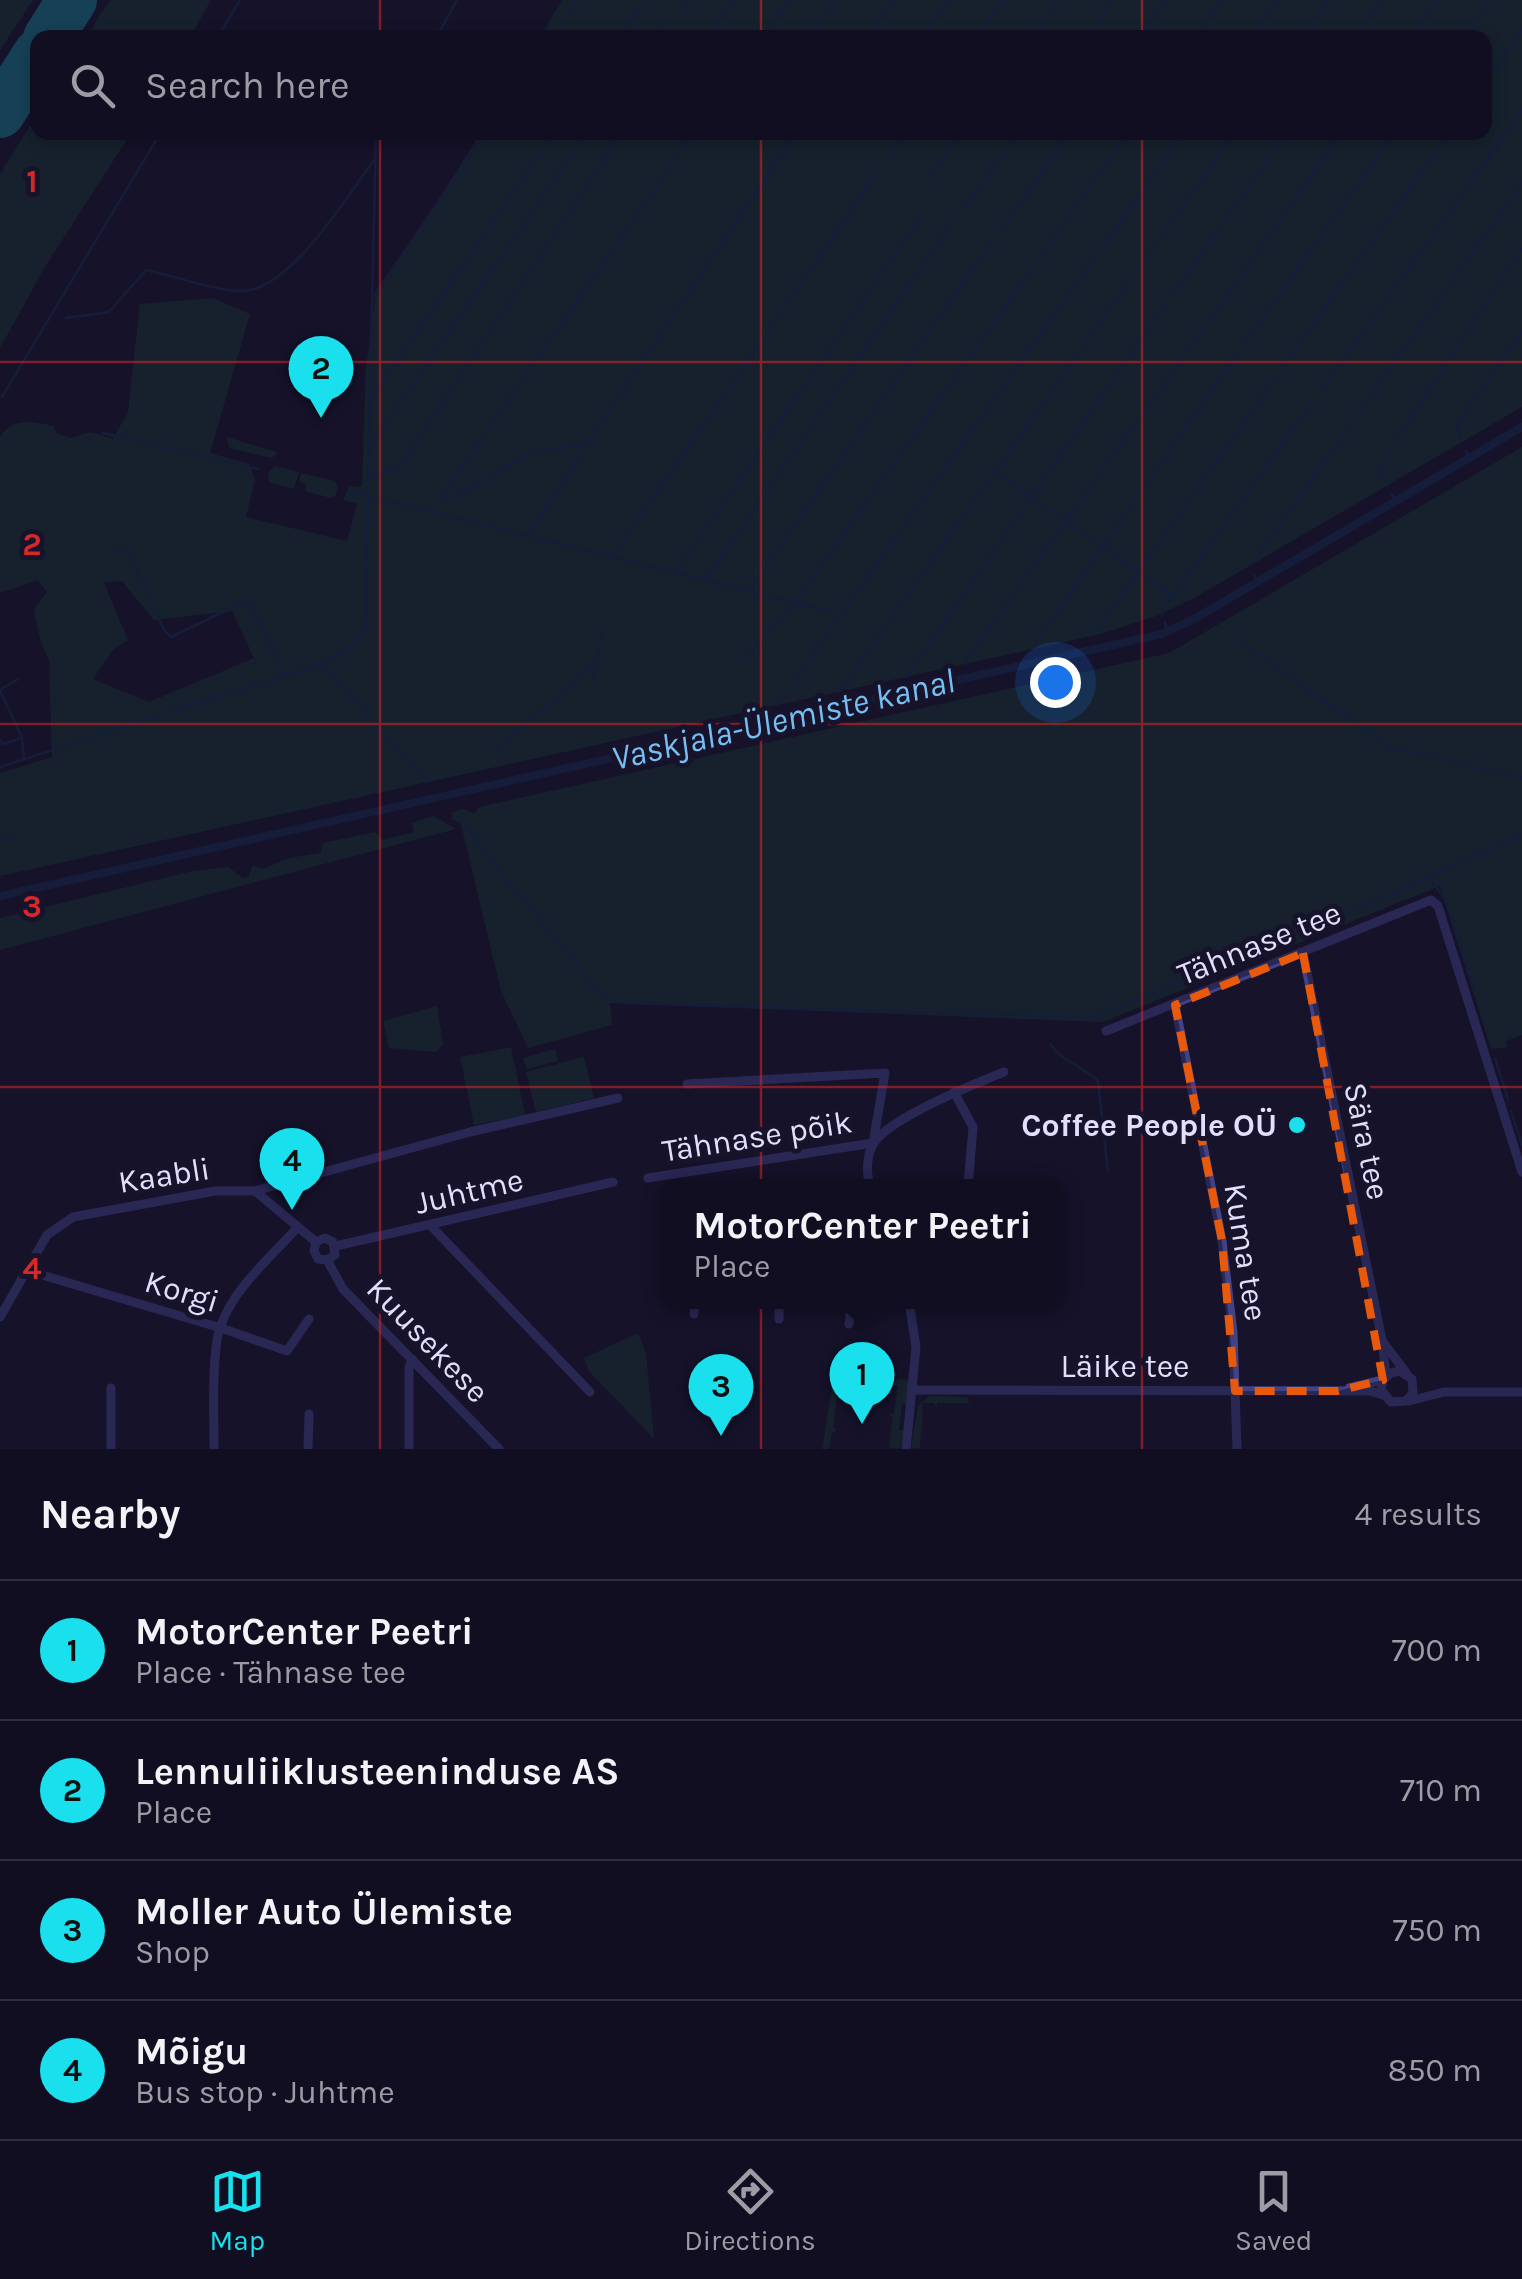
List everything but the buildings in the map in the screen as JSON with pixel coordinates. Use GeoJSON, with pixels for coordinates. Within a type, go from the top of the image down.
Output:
{"type":"FeatureCollection","features":[{"type":"Feature","properties":{"kind":"street","name":"Tähnase tee"},"geometry":{"type":"LineString","coordinates":[[1106,1031],[1431,900],[1441,916],[1522,1172]]}},
{"type":"Feature","properties":{"kind":"street","name":"Sära tee"},"geometry":{"type":"LineString","coordinates":[[1303,953],[1382,1340],[1385,1378]]}},
{"type":"Feature","properties":{"kind":"street","name":"Kuma tee"},"geometry":{"type":"LineString","coordinates":[[1174,1005],[1222,1241],[1233,1332],[1237,1449]]}},
{"type":"Feature","properties":{"kind":"street"},"geometry":{"type":"LineString","coordinates":[[873,1143],[954,1092],[1004,1072]]}},
{"type":"Feature","properties":{"kind":"street"},"geometry":{"type":"LineString","coordinates":[[688,1084],[885,1073],[868,1165],[869,1179]]}},
{"type":"Feature","properties":{"kind":"street"},"geometry":{"type":"LineString","coordinates":[[954,1092],[973,1126],[969,1179]]}},
{"type":"Feature","properties":{"kind":"street","name":"Kaabli"},"geometry":{"type":"LineString","coordinates":[[0,1316],[47,1236],[73,1218],[216,1190],[254,1192],[466,1133],[618,1098]]}},
{"type":"Feature","properties":{"kind":"street","name":"Tähnase põik"},"geometry":{"type":"LineString","coordinates":[[648,1178],[873,1143]]}},
{"type":"Feature","properties":{"kind":"street","name":"Juhtme"},"geometry":{"type":"LineString","coordinates":[[316,1242],[325,1238],[336,1246],[613,1182]]}},
{"type":"Feature","properties":{"kind":"street","name":"Juhtme"},"geometry":{"type":"LineString","coordinates":[[254,1192],[316,1242]]}},
{"type":"Feature","properties":{"kind":"street"},"geometry":{"type":"LineString","coordinates":[[430,1225],[590,1392]]}},
{"type":"Feature","properties":{"kind":"street"},"geometry":{"type":"LineString","coordinates":[[214,1449],[215,1374],[221,1328],[247,1282],[298,1227]]}},
{"type":"Feature","properties":{"kind":"street","name":"Juhtme"},"geometry":{"type":"LineString","coordinates":[[316,1242],[315,1255],[328,1260]]}},
{"type":"Feature","properties":{"kind":"street"},"geometry":{"type":"LineString","coordinates":[[328,1260],[336,1246]]}},
{"type":"Feature","properties":{"kind":"street","name":"Kuusekese"},"geometry":{"type":"LineString","coordinates":[[328,1260],[344,1289],[498,1449]]}},
{"type":"Feature","properties":{"kind":"street","name":"Korgi"},"geometry":{"type":"LineString","coordinates":[[26,1270],[286,1351],[309,1319]]}},
{"type":"Feature","properties":{"kind":"street"},"geometry":{"type":"LineString","coordinates":[[694,1309],[694,1314]]}},
{"type":"Feature","properties":{"kind":"street"},"geometry":{"type":"LineString","coordinates":[[778,1319],[779,1309]]}},
{"type":"Feature","properties":{"kind":"street"},"geometry":{"type":"LineString","coordinates":[[849,1324],[851,1309]]}},
{"type":"Feature","properties":{"kind":"street"},"geometry":{"type":"LineString","coordinates":[[906,1449],[916,1347],[910,1309]]}},
{"type":"Feature","properties":{"kind":"street","name":"Sära tee"},"geometry":{"type":"LineString","coordinates":[[1382,1340],[1411,1379]]}},
{"type":"Feature","properties":{"kind":"street"},"geometry":{"type":"LineString","coordinates":[[409,1449],[408,1368],[412,1359]]}},
{"type":"Feature","properties":{"kind":"street"},"geometry":{"type":"LineString","coordinates":[[1444,1392],[1400,1371],[1385,1378],[1383,1395],[1396,1404],[1444,1392],[1522,1392]]}},
{"type":"Feature","properties":{"kind":"street","name":"Läike tee"},"geometry":{"type":"LineString","coordinates":[[1337,1391],[1385,1378]]}},
{"type":"Feature","properties":{"kind":"street"},"geometry":{"type":"LineString","coordinates":[[1406,1402],[1413,1394],[1411,1379]]}},
{"type":"Feature","properties":{"kind":"street"},"geometry":{"type":"LineString","coordinates":[[111,1388],[111,1449]]}},
{"type":"Feature","properties":{"kind":"street","name":"Läike tee"},"geometry":{"type":"LineString","coordinates":[[914,1390],[1370,1391],[1383,1395]]}},
{"type":"Feature","properties":{"kind":"street"},"geometry":{"type":"LineString","coordinates":[[308,1414],[308,1449]]}},
{"type":"Feature","properties":{"kind":"highlighted area"},"geometry":{"type":"Polygon","coordinates":[[[1303,953],[1383,1380],[1337,1391],[1235,1391],[1222,1241],[1175,1005],[1303,953]]]}},
{"type":"Feature","properties":{"kind":"green space"},"geometry":{"type":"Polygon","coordinates":[[[0,0],[33,0],[0,50],[0,0]]]}},
{"type":"Feature","properties":{"kind":"green space"},"geometry":{"type":"Polygon","coordinates":[[[110,0],[211,0],[194,30],[91,30],[110,0]]]}},
{"type":"Feature","properties":{"kind":"green space"},"geometry":{"type":"Polygon","coordinates":[[[562,0],[1522,0],[1522,407],[1196,597],[1156,616],[1101,634],[0,876],[0,773],[52,757],[49,661],[34,609],[47,592],[38,580],[0,593],[0,437],[17,423],[31,422],[54,426],[56,433],[70,438],[91,432],[113,439],[128,412],[140,304],[213,298],[250,314],[210,453],[249,464],[255,479],[246,517],[347,541],[357,504],[343,500],[349,486],[362,487],[366,368],[375,298],[477,140],[1492,140],[1492,30],[544,30],[562,0]],[[122,581],[104,583],[128,640],[113,650],[93,679],[149,702],[254,658],[232,611],[154,620],[122,581]]]}},
{"type":"Feature","properties":{"kind":"green space"},"geometry":{"type":"Polygon","coordinates":[[[30,126],[30,140],[127,140],[45,267],[0,348],[0,174],[30,126]]]}},
{"type":"Feature","properties":{"kind":"green space"},"geometry":{"type":"Polygon","coordinates":[[[227,437],[276,452],[275,456],[229,448],[227,437]]]}},
{"type":"Feature","properties":{"kind":"green space"},"geometry":{"type":"Polygon","coordinates":[[[1522,447],[1522,1035],[1506,1041],[1507,1047],[1491,1049],[1440,886],[1103,1022],[610,1003],[612,1025],[528,1048],[501,991],[461,824],[452,819],[452,813],[462,809],[475,813],[479,807],[1169,653],[1522,447]]]}},
{"type":"Feature","properties":{"kind":"green space"},"geometry":{"type":"Polygon","coordinates":[[[275,466],[299,472],[294,489],[269,482],[268,473],[275,466]]]}},
{"type":"Feature","properties":{"kind":"green space"},"geometry":{"type":"Polygon","coordinates":[[[301,473],[335,481],[336,495],[331,498],[305,491],[306,484],[299,482],[301,473]]]}},
{"type":"Feature","properties":{"kind":"green space"},"geometry":{"type":"Polygon","coordinates":[[[433,816],[456,829],[0,950],[0,918],[193,871],[228,867],[243,878],[248,877],[253,865],[263,869],[289,858],[320,853],[323,843],[375,832],[382,840],[414,832],[412,823],[433,816]]]}},
{"type":"Feature","properties":{"kind":"green space"},"geometry":{"type":"Polygon","coordinates":[[[437,1006],[443,1044],[436,1052],[389,1048],[383,1021],[437,1006]]]}},
{"type":"Feature","properties":{"kind":"green space"},"geometry":{"type":"Polygon","coordinates":[[[511,1047],[525,1115],[474,1125],[460,1057],[511,1047]]]}},
{"type":"Feature","properties":{"kind":"green space"},"geometry":{"type":"Polygon","coordinates":[[[555,1049],[558,1061],[527,1069],[523,1058],[555,1049]]]}},
{"type":"Feature","properties":{"kind":"green space"},"geometry":{"type":"Polygon","coordinates":[[[584,1057],[594,1098],[536,1112],[526,1072],[584,1057]]]}},
{"type":"Feature","properties":{"kind":"green space"},"geometry":{"type":"Polygon","coordinates":[[[638,1333],[646,1354],[654,1439],[588,1370],[584,1358],[638,1333]]]}},
{"type":"Feature","properties":{"kind":"green space"},"geometry":{"type":"Polygon","coordinates":[[[835,1370],[910,1381],[908,1404],[902,1404],[899,1430],[904,1430],[900,1449],[884,1447],[889,1447],[893,1417],[889,1414],[894,1413],[898,1386],[840,1377],[833,1427],[837,1431],[832,1432],[829,1449],[822,1449],[835,1370]]]}},
{"type":"Feature","properties":{"kind":"green space"},"geometry":{"type":"Polygon","coordinates":[[[929,1396],[968,1397],[969,1403],[937,1403],[937,1408],[934,1403],[923,1403],[920,1448],[911,1449],[918,1406],[929,1396]]]}},
{"type":"Feature","properties":{"kind":"waterway"},"geometry":{"type":"LineString","coordinates":[[222,30],[240,0]]}},
{"type":"Feature","properties":{"kind":"waterway"},"geometry":{"type":"LineString","coordinates":[[440,30],[457,0]]}},
{"type":"Feature","properties":{"kind":"waterway"},"geometry":{"type":"LineString","coordinates":[[557,30],[578,0]]}},
{"type":"Feature","properties":{"kind":"waterway"},"geometry":{"type":"LineString","coordinates":[[682,9],[689,0]]}},
{"type":"Feature","properties":{"kind":"waterway"},"geometry":{"type":"LineString","coordinates":[[714,28],[734,0]]}},
{"type":"Feature","properties":{"kind":"waterway"},"geometry":{"type":"LineString","coordinates":[[769,30],[790,0]]}},
{"type":"Feature","properties":{"kind":"waterway"},"geometry":{"type":"LineString","coordinates":[[813,30],[835,0]]}},
{"type":"Feature","properties":{"kind":"waterway"},"geometry":{"type":"LineString","coordinates":[[872,30],[893,0]]}},
{"type":"Feature","properties":{"kind":"waterway"},"geometry":{"type":"LineString","coordinates":[[928,30],[949,0]]}},
{"type":"Feature","properties":{"kind":"waterway"},"geometry":{"type":"LineString","coordinates":[[981,30],[1003,0]]}},
{"type":"Feature","properties":{"kind":"waterway"},"geometry":{"type":"LineString","coordinates":[[1037,30],[1058,0]]}},
{"type":"Feature","properties":{"kind":"waterway"},"geometry":{"type":"LineString","coordinates":[[1092,30],[1113,0]]}},
{"type":"Feature","properties":{"kind":"waterway"},"geometry":{"type":"LineString","coordinates":[[1144,30],[1165,0]]}},
{"type":"Feature","properties":{"kind":"waterway"},"geometry":{"type":"LineString","coordinates":[[1201,30],[1222,0]]}},
{"type":"Feature","properties":{"kind":"waterway"},"geometry":{"type":"LineString","coordinates":[[1256,30],[1277,0]]}},
{"type":"Feature","properties":{"kind":"waterway"},"geometry":{"type":"LineString","coordinates":[[1307,30],[1328,0]]}},
{"type":"Feature","properties":{"kind":"waterway"},"geometry":{"type":"LineString","coordinates":[[1360,30],[1381,0]]}},
{"type":"Feature","properties":{"kind":"waterway"},"geometry":{"type":"LineString","coordinates":[[1415,30],[1436,0]]}},
{"type":"Feature","properties":{"kind":"waterway"},"geometry":{"type":"LineString","coordinates":[[1469,30],[1490,0]]}},
{"type":"Feature","properties":{"kind":"waterway"},"geometry":{"type":"LineString","coordinates":[[625,30],[642,5]]}},
{"type":"Feature","properties":{"kind":"waterway"},"geometry":{"type":"LineString","coordinates":[[657,30],[664,20]]}},
{"type":"Feature","properties":{"kind":"waterway"},"geometry":{"type":"LineString","coordinates":[[1492,72],[1522,31]]}},
{"type":"Feature","properties":{"kind":"waterway"},"geometry":{"type":"LineString","coordinates":[[1319,393],[1522,111]]}},
{"type":"Feature","properties":{"kind":"waterway"},"geometry":{"type":"LineString","coordinates":[[2,397],[156,140]]}},
{"type":"Feature","properties":{"kind":"waterway"},"geometry":{"type":"LineString","coordinates":[[376,140],[368,480],[401,465],[617,140]]}},
{"type":"Feature","properties":{"kind":"waterway"},"geometry":{"type":"LineString","coordinates":[[374,296],[481,140]]}},
{"type":"Feature","properties":{"kind":"waterway"},"geometry":{"type":"LineString","coordinates":[[371,399],[549,140]]}},
{"type":"Feature","properties":{"kind":"waterway"},"geometry":{"type":"LineString","coordinates":[[369,448],[581,140]]}},
{"type":"Feature","properties":{"kind":"waterway"},"geometry":{"type":"LineString","coordinates":[[439,500],[688,140]]}},
{"type":"Feature","properties":{"kind":"waterway"},"geometry":{"type":"LineString","coordinates":[[439,500],[463,493],[528,454],[587,444],[791,140]]}},
{"type":"Feature","properties":{"kind":"waterway"},"geometry":{"type":"LineString","coordinates":[[891,153],[900,140]]}},
{"type":"Feature","properties":{"kind":"waterway"},"geometry":{"type":"LineString","coordinates":[[928,177],[955,140]]}},
{"type":"Feature","properties":{"kind":"waterway"},"geometry":{"type":"LineString","coordinates":[[965,207],[1013,140]]}},
{"type":"Feature","properties":{"kind":"waterway"},"geometry":{"type":"LineString","coordinates":[[1001,230],[1064,140]]}},
{"type":"Feature","properties":{"kind":"waterway"},"geometry":{"type":"LineString","coordinates":[[1038,259],[1122,140]]}},
{"type":"Feature","properties":{"kind":"waterway"},"geometry":{"type":"LineString","coordinates":[[1105,244],[1177,140]]}},
{"type":"Feature","properties":{"kind":"waterway"},"geometry":{"type":"LineString","coordinates":[[1139,268],[1229,140]]}},
{"type":"Feature","properties":{"kind":"waterway"},"geometry":{"type":"LineString","coordinates":[[1173,294],[1281,140]]}},
{"type":"Feature","properties":{"kind":"waterway"},"geometry":{"type":"LineString","coordinates":[[1209,321],[1336,140]]}},
{"type":"Feature","properties":{"kind":"waterway"},"geometry":{"type":"LineString","coordinates":[[1244,344],[1389,140]]}},
{"type":"Feature","properties":{"kind":"waterway"},"geometry":{"type":"LineString","coordinates":[[1281,369],[1444,140]]}},
{"type":"Feature","properties":{"kind":"waterway"},"geometry":{"type":"LineString","coordinates":[[66,318],[109,312],[146,270],[226,290],[257,288],[296,261],[374,160]]}},
{"type":"Feature","properties":{"kind":"waterway"},"geometry":{"type":"LineString","coordinates":[[613,556],[876,174]]}},
{"type":"Feature","properties":{"kind":"waterway"},"geometry":{"type":"LineString","coordinates":[[1356,416],[1522,183]]}},
{"type":"Feature","properties":{"kind":"waterway"},"geometry":{"type":"LineString","coordinates":[[676,572],[922,215]]}},
{"type":"Feature","properties":{"kind":"waterway"},"geometry":{"type":"LineString","coordinates":[[707,578],[953,221]]}},
{"type":"Feature","properties":{"kind":"waterway"},"geometry":{"type":"LineString","coordinates":[[750,589],[992,241]]}},
{"type":"Feature","properties":{"kind":"waterway"},"geometry":{"type":"LineString","coordinates":[[1394,443],[1522,248]]}},
{"type":"Feature","properties":{"kind":"waterway"},"geometry":{"type":"LineString","coordinates":[[795,679],[1097,254]]}},
{"type":"Feature","properties":{"kind":"waterway"},"geometry":{"type":"LineString","coordinates":[[739,666],[795,602],[1032,269]]}},
{"type":"Feature","properties":{"kind":"waterway"},"geometry":{"type":"LineString","coordinates":[[839,692],[1132,277]]}},
{"type":"Feature","properties":{"kind":"waterway"},"geometry":{"type":"LineString","coordinates":[[906,677],[1167,302]]}},
{"type":"Feature","properties":{"kind":"waterway"},"geometry":{"type":"LineString","coordinates":[[968,664],[967,659],[1204,328]]}},
{"type":"Feature","properties":{"kind":"waterway"},"geometry":{"type":"LineString","coordinates":[[1461,441],[1459,421],[1522,332]]}},
{"type":"Feature","properties":{"kind":"waterway"},"geometry":{"type":"LineString","coordinates":[[1035,648],[1238,352]]}},
{"type":"Feature","properties":{"kind":"waterway"},"geometry":{"type":"LineString","coordinates":[[1093,635],[1276,377]]}},
{"type":"Feature","properties":{"kind":"waterway"},"geometry":{"type":"LineString","coordinates":[[1162,615],[1313,401]]}},
{"type":"Feature","properties":{"kind":"waterway"},"geometry":{"type":"LineString","coordinates":[[1252,563],[1350,426]]}},
{"type":"Feature","properties":{"kind":"waterway","name":"Vaskjala-Ülemiste kanal"},"geometry":{"type":"LineString","coordinates":[[0,896],[1162,634],[1196,618],[1522,427]]}},
{"type":"Feature","properties":{"kind":"waterway"},"geometry":{"type":"LineString","coordinates":[[102,433],[258,469]]}},
{"type":"Feature","properties":{"kind":"waterway","name":"Vaskjala-Ülemiste kanal"},"geometry":{"type":"LineString","coordinates":[[1466,451],[1469,459]]}},
{"type":"Feature","properties":{"kind":"waterway"},"geometry":{"type":"LineString","coordinates":[[1387,486],[1379,471],[1389,452]]}},
{"type":"Feature","properties":{"kind":"waterway"},"geometry":{"type":"LineString","coordinates":[[530,533],[581,454]]}},
{"type":"Feature","properties":{"kind":"waterway"},"geometry":{"type":"LineString","coordinates":[[996,472],[1173,596]]}},
{"type":"Feature","properties":{"kind":"waterway"},"geometry":{"type":"LineString","coordinates":[[349,491],[829,611]]}},
{"type":"Feature","properties":{"kind":"waterway"},"geometry":{"type":"LineString","coordinates":[[319,665],[347,650],[366,625],[368,491]]}},
{"type":"Feature","properties":{"kind":"waterway"},"geometry":{"type":"LineString","coordinates":[[1391,493],[1396,501]]}},
{"type":"Feature","properties":{"kind":"waterway"},"geometry":{"type":"LineString","coordinates":[[113,551],[119,548],[128,552],[164,630],[171,637],[248,600],[278,659],[282,676],[319,666],[331,673],[426,782]]}},
{"type":"Feature","properties":{"kind":"waterway"},"geometry":{"type":"LineString","coordinates":[[1254,574],[1257,583]]}},
{"type":"Feature","properties":{"kind":"waterway"},"geometry":{"type":"LineString","coordinates":[[1165,623],[1168,631]]}},
{"type":"Feature","properties":{"kind":"waterway"},"geometry":{"type":"LineString","coordinates":[[593,679],[602,632]]}},
{"type":"Feature","properties":{"kind":"waterway"},"geometry":{"type":"LineString","coordinates":[[1235,638],[1389,747],[1522,778]]}},
{"type":"Feature","properties":{"kind":"waterway"},"geometry":{"type":"LineString","coordinates":[[495,750],[597,662]]}},
{"type":"Feature","properties":{"kind":"waterway","name":"Vaskjala-Ülemiste kanal"},"geometry":{"type":"LineString","coordinates":[[968,675],[969,679]]}},
{"type":"Feature","properties":{"kind":"waterway"},"geometry":{"type":"LineString","coordinates":[[170,712],[281,677]]}},
{"type":"Feature","properties":{"kind":"waterway"},"geometry":{"type":"LineString","coordinates":[[0,690],[18,679]]}},
{"type":"Feature","properties":{"kind":"waterway","name":"Vaskjala-Ülemiste kanal"},"geometry":{"type":"LineString","coordinates":[[902,694],[904,689]]}},
{"type":"Feature","properties":{"kind":"waterway"},"geometry":{"type":"LineString","coordinates":[[0,690],[22,738],[24,759]]}},
{"type":"Feature","properties":{"kind":"waterway"},"geometry":{"type":"LineString","coordinates":[[776,705],[786,691]]}},
{"type":"Feature","properties":{"kind":"waterway","name":"Vaskjala-Ülemiste kanal"},"geometry":{"type":"LineString","coordinates":[[839,704],[839,709]]}},
{"type":"Feature","properties":{"kind":"waterway"},"geometry":{"type":"LineString","coordinates":[[0,767],[159,716]]}},
{"type":"Feature","properties":{"kind":"waterway","name":"Vaskjala-Ülemiste kanal"},"geometry":{"type":"LineString","coordinates":[[777,716],[777,722]]}},
{"type":"Feature","properties":{"kind":"waterway"},"geometry":{"type":"LineString","coordinates":[[0,739],[2,744],[19,739]]}},
{"type":"Feature","properties":{"kind":"waterway"},"geometry":{"type":"LineString","coordinates":[[455,816],[465,823],[492,862],[610,1000],[1095,1017],[1378,900],[1522,834]]}},
{"type":"Feature","properties":{"kind":"waterway"},"geometry":{"type":"LineString","coordinates":[[0,837],[13,838]]}},
{"type":"Feature","properties":{"kind":"waterway"},"geometry":{"type":"LineString","coordinates":[[1429,877],[1445,899],[1474,986]]}},
{"type":"Feature","properties":{"kind":"waterway"},"geometry":{"type":"LineString","coordinates":[[1050,1044],[1098,1081],[1108,1171]]}},
{"type":"Feature","properties":{"kind":"waterway"},"geometry":{"type":"LineString","coordinates":[[1495,1058],[1508,1099]]}},
{"type":"Feature","properties":{"kind":"waterway"},"geometry":{"type":"LineString","coordinates":[[1511,1111],[1522,1145]]}},
{"type":"Feature","properties":{"kind":"taxiway"},"geometry":{"type":"LineString","coordinates":[[52,30],[69,5]]}},
{"type":"Feature","properties":{"kind":"taxiway"},"geometry":{"type":"LineString","coordinates":[[0,97],[30,60]]}},
{"type":"Feature","properties":{"kind":"runway"},"geometry":{"type":"LineString","coordinates":[[53,30],[72,0]]}},
{"type":"Feature","properties":{"kind":"runway"},"geometry":{"type":"LineString","coordinates":[[0,113],[30,66]]}},
{"type":"Feature","properties":{"kind":"place","name":"Lennuliiklusteeninduse AS"},"geometry":{"type":"Point","coordinates":[321,418]}},
{"type":"Feature","properties":{"kind":"place","name":"Coffee People OÜ"},"geometry":{"type":"Point","coordinates":[1297,1125]}},
{"type":"Feature","properties":{"kind":"place","name":"Mõigu"},"geometry":{"type":"Point","coordinates":[292,1210]}},
{"type":"Feature","properties":{"kind":"place","name":"MotorCenter Peetri"},"geometry":{"type":"Point","coordinates":[862,1424]}},
{"type":"Feature","properties":{"kind":"place","name":"Moller Auto Ülemiste"},"geometry":{"type":"Point","coordinates":[721,1436]}}]}
